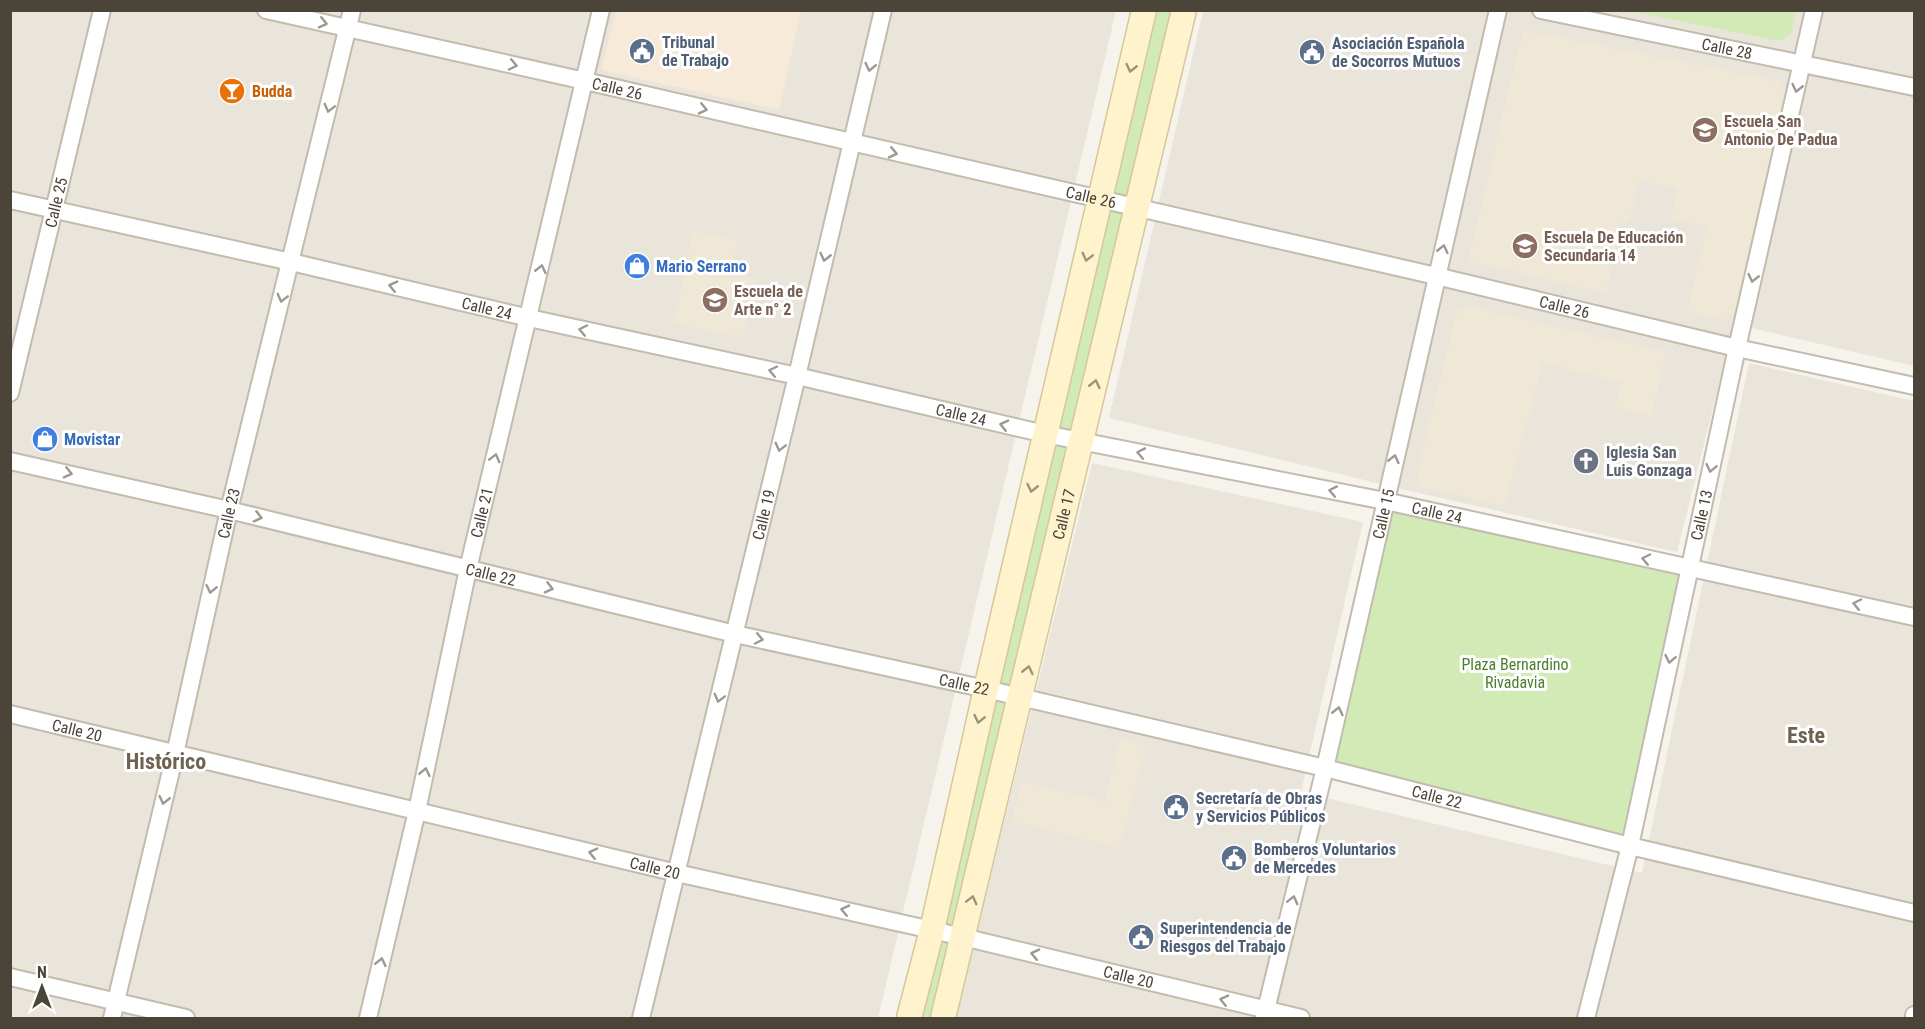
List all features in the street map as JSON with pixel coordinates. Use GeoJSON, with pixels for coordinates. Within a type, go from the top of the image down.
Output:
{"type":"FeatureCollection","features":[{"type":"Feature","properties":{"kind":"main road"},"geometry":{"type":"LineString","coordinates":[[909,1018],[932,930],[1144,10]]}},
{"type":"Feature","properties":{"kind":"main road","name":"Calle 17"},"geometry":{"type":"LineString","coordinates":[[943,1018],[1184,10]]}},
{"type":"Feature","properties":{"kind":"street","name":"Calle 25"},"geometry":{"type":"LineString","coordinates":[[10,393],[102,10]]}},
{"type":"Feature","properties":{"kind":"street","name":"Calle 26"},"geometry":{"type":"LineString","coordinates":[[266,10],[1436,276],[1737,348],[1914,386]]}},
{"type":"Feature","properties":{"kind":"street","name":"Calle 23"},"geometry":{"type":"LineString","coordinates":[[114,1010],[175,754],[229,510],[352,10]]}},
{"type":"Feature","properties":{"kind":"street","name":"Calle 21"},"geometry":{"type":"LineString","coordinates":[[368,1018],[417,811],[468,569],[601,10]]}},
{"type":"Feature","properties":{"kind":"street","name":"Calle 19"},"geometry":{"type":"LineString","coordinates":[[641,1018],[797,376],[883,10]]}},
{"type":"Feature","properties":{"kind":"street","name":"Calle 15"},"geometry":{"type":"LineString","coordinates":[[1265,1014],[1325,768],[1498,10]]}},
{"type":"Feature","properties":{"kind":"street","name":"Calle 28"},"geometry":{"type":"LineString","coordinates":[[1541,10],[1914,87]]}},
{"type":"Feature","properties":{"kind":"street","name":"Calle 13"},"geometry":{"type":"LineString","coordinates":[[1586,1018],[1630,846],[1737,348],[1814,10]]}},
{"type":"Feature","properties":{"kind":"street","name":"Calle 24"},"geometry":{"type":"LineString","coordinates":[[10,200],[291,262],[529,318],[797,376],[1045,434],[1385,501],[1914,617]]}},
{"type":"Feature","properties":{"kind":"street","name":"Calle 22"},"geometry":{"type":"LineString","coordinates":[[10,461],[229,510],[735,634],[986,689],[1325,768],[1630,846],[1914,913]]}},
{"type":"Feature","properties":{"kind":"street","name":"Calle 20"},"geometry":{"type":"LineString","coordinates":[[10,714],[677,873],[963,937],[1265,1014],[1301,1018]]}},
{"type":"Feature","properties":{"kind":"street"},"geometry":{"type":"LineString","coordinates":[[10,977],[114,1010],[186,1018]]}},
{"type":"Feature","properties":{"kind":"shaded area"},"geometry":{"type":"Polygon","coordinates":[[[10,11],[1116,11],[878,1018],[11,1018],[10,11]]]}},
{"type":"Feature","properties":{"kind":"shaded area"},"geometry":{"type":"Polygon","coordinates":[[[616,11],[801,11],[779,110],[601,70],[616,11]]]}},
{"type":"Feature","properties":{"kind":"shaded area"},"geometry":{"type":"Polygon","coordinates":[[[1203,11],[1914,11],[1914,366],[1734,324],[1677,552],[1393,487],[1109,418],[1203,11]]]}},
{"type":"Feature","properties":{"kind":"shaded area"},"geometry":{"type":"Polygon","coordinates":[[[1523,30],[1778,81],[1786,95],[1734,313],[1723,320],[1687,311],[1707,227],[1671,219],[1677,188],[1639,180],[1629,222],[1621,221],[1606,293],[1468,261],[1523,30]]]}},
{"type":"Feature","properties":{"kind":"shaded area","name":"Escuela de Arte n° 2"},"geometry":{"type":"Polygon","coordinates":[[[693,230],[738,240],[731,272],[757,278],[742,338],[674,323],[693,230]]]}},
{"type":"Feature","properties":{"kind":"shaded area"},"geometry":{"type":"Polygon","coordinates":[[[1467,306],[1666,352],[1651,416],[1615,408],[1622,382],[1542,363],[1505,506],[1421,487],[1417,476],[1457,310],[1467,306]]]}},
{"type":"Feature","properties":{"kind":"shaded area"},"geometry":{"type":"Polygon","coordinates":[[[1749,363],[1914,401],[1914,1018],[956,1018],[1092,463],[1363,522],[1301,792],[1642,873],[1749,363]]]}},
{"type":"Feature","properties":{"kind":"shaded area"},"geometry":{"type":"Polygon","coordinates":[[[1121,739],[1146,745],[1120,848],[1012,821],[1022,782],[1105,801],[1121,739]]]}},
{"type":"Feature","properties":{"kind":"green space"},"geometry":{"type":"Polygon","coordinates":[[[1796,10],[1790,35],[1779,41],[1629,11],[1796,10]]]}},
{"type":"Feature","properties":{"kind":"green space"},"geometry":{"type":"Polygon","coordinates":[[[1146,11],[1177,11],[933,1018],[910,1018],[1146,11]]]}},
{"type":"Feature","properties":{"kind":"green space","name":"Plaza Bernardino Rivadavia"},"geometry":{"type":"Polygon","coordinates":[[[1385,501],[1689,568],[1630,846],[1325,768],[1385,501]]]}},
{"type":"Feature","properties":{"kind":"place","name":"Tribunal de Trabajo"},"geometry":{"type":"Point","coordinates":[642,51]}},
{"type":"Feature","properties":{"kind":"place","name":"Asociación Española de Socorros Mutuos"},"geometry":{"type":"Point","coordinates":[1312,52]}},
{"type":"Feature","properties":{"kind":"place","name":"Budda"},"geometry":{"type":"Point","coordinates":[232,91]}},
{"type":"Feature","properties":{"kind":"place","name":"Escuela San Antonio De Padua"},"geometry":{"type":"Point","coordinates":[1705,130]}},
{"type":"Feature","properties":{"kind":"place","name":"Escuela De Educación Secundaria 14"},"geometry":{"type":"Point","coordinates":[1525,246]}},
{"type":"Feature","properties":{"kind":"place","name":"Mario Serrano"},"geometry":{"type":"Point","coordinates":[637,266]}},
{"type":"Feature","properties":{"kind":"place","name":"Escuela de Arte n° 2"},"geometry":{"type":"Point","coordinates":[715,300]}},
{"type":"Feature","properties":{"kind":"place","name":"Movistar"},"geometry":{"type":"Point","coordinates":[45,439]}},
{"type":"Feature","properties":{"kind":"place","name":"Iglesia San Luis Gonzaga"},"geometry":{"type":"Point","coordinates":[1586,461]}},
{"type":"Feature","properties":{"kind":"place","name":"Secretaría de Obras y Servicios Públicos"},"geometry":{"type":"Point","coordinates":[1176,807]}},
{"type":"Feature","properties":{"kind":"place","name":"Bomberos Voluntarios de Mercedes"},"geometry":{"type":"Point","coordinates":[1234,858]}},
{"type":"Feature","properties":{"kind":"place","name":"Superintendencia de Riesgos del Trabajo"},"geometry":{"type":"Point","coordinates":[1141,937]}},
{"type":"Feature","properties":{"kind":"district","name":"Este"},"geometry":{"type":"Point","coordinates":[1806,735]}},
{"type":"Feature","properties":{"kind":"district","name":"Histórico"},"geometry":{"type":"Point","coordinates":[166,761]}}]}
